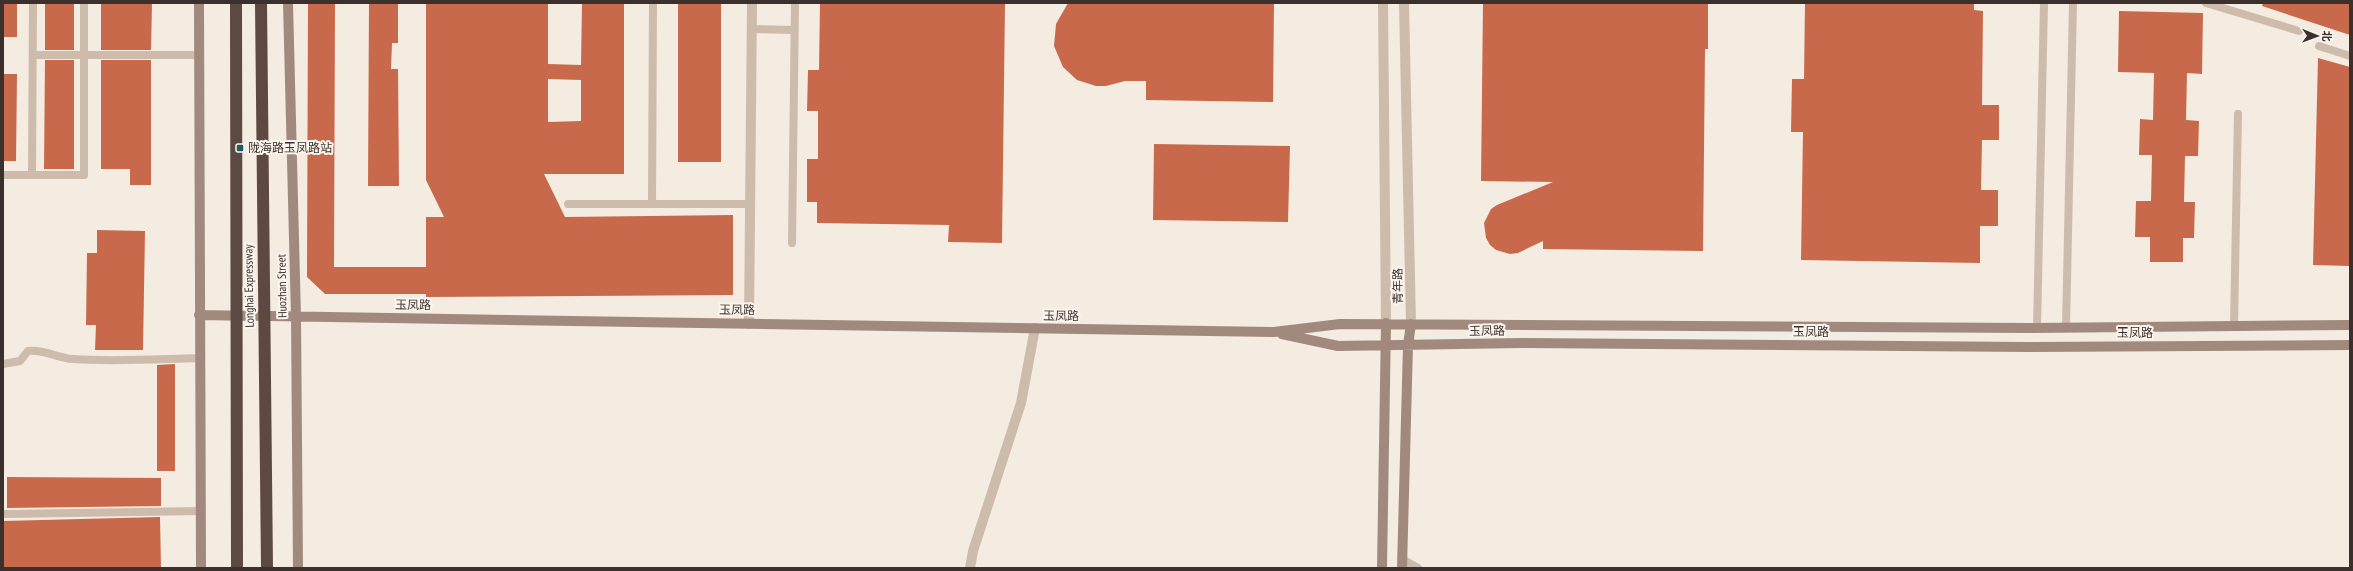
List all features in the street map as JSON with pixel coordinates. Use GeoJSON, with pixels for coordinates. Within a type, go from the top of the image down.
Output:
{"type":"FeatureCollection","features":[{"type":"Feature","properties":{"kind":"highway","name":"Longhai Expressway"},"geometry":{"type":"LineString","coordinates":[[236,3],[237,568]]}},
{"type":"Feature","properties":{"kind":"highway","name":"Longhai Expressway"},"geometry":{"type":"LineString","coordinates":[[261,3],[267,568]]}},
{"type":"Feature","properties":{"kind":"street"},"geometry":{"type":"LineString","coordinates":[[199,3],[199,358],[201,568]]}},
{"type":"Feature","properties":{"kind":"street","name":"Huozhan Street"},"geometry":{"type":"LineString","coordinates":[[288,3],[296,317],[298,568]]}},
{"type":"Feature","properties":{"kind":"street"},"geometry":{"type":"LineString","coordinates":[[749,324],[752,3]]}},
{"type":"Feature","properties":{"kind":"street","name":"青年路"},"geometry":{"type":"LineString","coordinates":[[1382,568],[1386,346],[1383,3]]}},
{"type":"Feature","properties":{"kind":"street","name":"青年路"},"geometry":{"type":"LineString","coordinates":[[1402,564],[1408,345],[1411,324],[1404,3]]}},
{"type":"Feature","properties":{"kind":"street","name":"玉凤路"},"geometry":{"type":"LineString","coordinates":[[199,314],[296,317],[1274,332],[1340,324],[2037,328],[2350,325]]}},
{"type":"Feature","properties":{"kind":"street"},"geometry":{"type":"LineString","coordinates":[[970,568],[1021,403],[1035,328]]}},
{"type":"Feature","properties":{"kind":"street","name":"玉凤路"},"geometry":{"type":"LineString","coordinates":[[1274,332],[1338,346],[1529,344],[2036,347],[2350,344]]}},
{"type":"Feature","properties":{"kind":"lane"},"geometry":{"type":"LineString","coordinates":[[32,175],[33,3]]}},
{"type":"Feature","properties":{"kind":"lane"},"geometry":{"type":"LineString","coordinates":[[3,175],[84,175],[84,3]]}},
{"type":"Feature","properties":{"kind":"lane"},"geometry":{"type":"LineString","coordinates":[[652,204],[653,3]]}},
{"type":"Feature","properties":{"kind":"lane"},"geometry":{"type":"LineString","coordinates":[[792,242],[795,3]]}},
{"type":"Feature","properties":{"kind":"lane"},"geometry":{"type":"LineString","coordinates":[[2037,328],[2044,3]]}},
{"type":"Feature","properties":{"kind":"lane"},"geometry":{"type":"LineString","coordinates":[[2066,327],[2073,3]]}},
{"type":"Feature","properties":{"kind":"lane"},"geometry":{"type":"LineString","coordinates":[[2206,3],[2299,31]]}},
{"type":"Feature","properties":{"kind":"lane"},"geometry":{"type":"LineString","coordinates":[[752,29],[794,30]]}},
{"type":"Feature","properties":{"kind":"lane"},"geometry":{"type":"LineString","coordinates":[[2319,46],[2350,56]]}},
{"type":"Feature","properties":{"kind":"lane"},"geometry":{"type":"LineString","coordinates":[[33,55],[199,55]]}},
{"type":"Feature","properties":{"kind":"lane"},"geometry":{"type":"LineString","coordinates":[[2234,326],[2238,114]]}},
{"type":"Feature","properties":{"kind":"lane"},"geometry":{"type":"LineString","coordinates":[[568,204],[750,204]]}},
{"type":"Feature","properties":{"kind":"lane"},"geometry":{"type":"LineString","coordinates":[[3,364],[20,361],[28,351],[38,350],[72,359],[199,358]]}},
{"type":"Feature","properties":{"kind":"lane"},"geometry":{"type":"LineString","coordinates":[[3,514],[201,511]]}},
{"type":"Feature","properties":{"kind":"lane"},"geometry":{"type":"LineString","coordinates":[[1402,564],[1418,568]]}},
{"type":"Feature","properties":{"kind":"building"},"geometry":{"type":"Polygon","coordinates":[[[3,3],[17,3],[17,37],[3,37],[3,3]]]}},
{"type":"Feature","properties":{"kind":"building"},"geometry":{"type":"Polygon","coordinates":[[[45,3],[74,3],[74,50],[45,50],[45,3]]]}},
{"type":"Feature","properties":{"kind":"building"},"geometry":{"type":"Polygon","coordinates":[[[101,3],[152,3],[151,50],[101,50],[101,3]]]}},
{"type":"Feature","properties":{"kind":"building"},"geometry":{"type":"Polygon","coordinates":[[[308,3],[335,3],[334,267],[426,267],[426,217],[444,217],[426,180],[426,3],[548,3],[548,64],[581,65],[582,3],[624,3],[624,174],[544,174],[565,217],[733,215],[733,295],[426,297],[426,294],[325,294],[307,277],[308,3]],[[548,79],[548,122],[581,121],[581,80],[548,79]]]}},
{"type":"Feature","properties":{"kind":"building"},"geometry":{"type":"Polygon","coordinates":[[[369,3],[398,3],[398,43],[392,43],[391,69],[398,69],[399,186],[368,186],[369,3]]]}},
{"type":"Feature","properties":{"kind":"building"},"geometry":{"type":"Polygon","coordinates":[[[678,3],[721,3],[721,162],[678,162],[678,3]]]}},
{"type":"Feature","properties":{"kind":"building"},"geometry":{"type":"Polygon","coordinates":[[[820,3],[1005,3],[1002,243],[948,242],[949,225],[817,223],[817,202],[807,202],[807,159],[818,159],[818,111],[807,111],[808,70],[819,70],[820,3]]]}},
{"type":"Feature","properties":{"kind":"building"},"geometry":{"type":"Polygon","coordinates":[[[1068,3],[1274,3],[1273,102],[1146,100],[1146,81],[1125,81],[1106,86],[1096,86],[1077,80],[1063,67],[1054,46],[1056,24],[1068,3]]]}},
{"type":"Feature","properties":{"kind":"building"},"geometry":{"type":"Polygon","coordinates":[[[1483,3],[1708,3],[1708,49],[1705,49],[1703,251],[1543,249],[1543,241],[1518,253],[1510,254],[1496,250],[1490,245],[1486,238],[1484,223],[1491,209],[1497,205],[1553,182],[1481,181],[1483,3]]]}},
{"type":"Feature","properties":{"kind":"building"},"geometry":{"type":"Polygon","coordinates":[[[1805,3],[1974,3],[1974,10],[1983,11],[1982,105],[1999,105],[1999,140],[1982,140],[1981,190],[1998,190],[1998,226],[1980,226],[1980,263],[1801,260],[1803,132],[1791,132],[1792,79],[1804,79],[1805,3]]]}},
{"type":"Feature","properties":{"kind":"building"},"geometry":{"type":"Polygon","coordinates":[[[2263,3],[2350,3],[2350,35],[2262,6],[2263,3]]]}},
{"type":"Feature","properties":{"kind":"building"},"geometry":{"type":"Polygon","coordinates":[[[2119,11],[2203,13],[2202,74],[2187,73],[2186,120],[2199,121],[2198,156],[2185,156],[2184,202],[2195,202],[2194,238],[2183,238],[2183,262],[2150,262],[2150,237],[2135,237],[2136,201],[2151,201],[2152,155],[2139,155],[2140,119],[2153,120],[2154,73],[2118,72],[2119,11]]]}},
{"type":"Feature","properties":{"kind":"building"},"geometry":{"type":"Polygon","coordinates":[[[2318,58],[2350,67],[2350,266],[2313,265],[2318,58]]]}},
{"type":"Feature","properties":{"kind":"building"},"geometry":{"type":"Polygon","coordinates":[[[45,60],[74,60],[74,169],[44,169],[45,60]]]}},
{"type":"Feature","properties":{"kind":"building"},"geometry":{"type":"Polygon","coordinates":[[[101,60],[151,60],[151,185],[130,185],[130,169],[101,169],[101,60]]]}},
{"type":"Feature","properties":{"kind":"building"},"geometry":{"type":"Polygon","coordinates":[[[3,74],[17,74],[16,161],[3,161],[3,74]]]}},
{"type":"Feature","properties":{"kind":"building"},"geometry":{"type":"Polygon","coordinates":[[[1154,144],[1290,146],[1288,222],[1153,220],[1154,144]]]}},
{"type":"Feature","properties":{"kind":"building"},"geometry":{"type":"Polygon","coordinates":[[[97,230],[145,231],[143,350],[95,350],[96,325],[86,325],[87,253],[97,253],[97,230]]]}},
{"type":"Feature","properties":{"kind":"building"},"geometry":{"type":"Polygon","coordinates":[[[175,364],[175,471],[157,471],[157,365],[175,364]]]}},
{"type":"Feature","properties":{"kind":"building"},"geometry":{"type":"Polygon","coordinates":[[[7,477],[161,478],[161,506],[7,508],[7,477]]]}},
{"type":"Feature","properties":{"kind":"building"},"geometry":{"type":"Polygon","coordinates":[[[160,517],[161,568],[3,568],[3,521],[160,517]]]}},
{"type":"Feature","properties":{"kind":"place","name":"陇海路玉凤路站"},"geometry":{"type":"Point","coordinates":[240,148]}}]}
